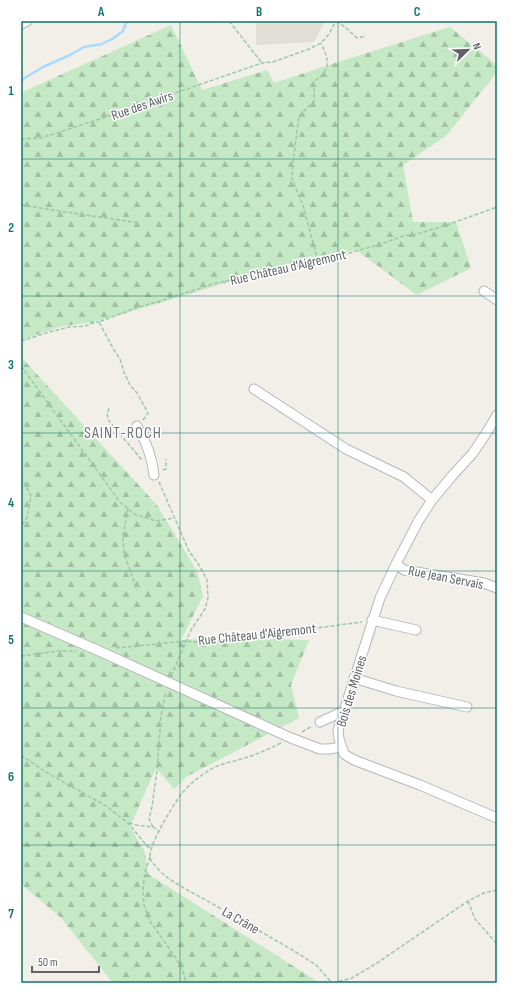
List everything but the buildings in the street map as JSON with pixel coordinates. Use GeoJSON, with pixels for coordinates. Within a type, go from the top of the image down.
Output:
{"type":"FeatureCollection","features":[{"type":"Feature","properties":{"kind":"street"},"geometry":{"type":"LineString","coordinates":[[21,24],[27,21]]}},
{"type":"Feature","properties":{"kind":"street"},"geometry":{"type":"LineString","coordinates":[[484,291],[497,300]]}},
{"type":"Feature","properties":{"kind":"street"},"geometry":{"type":"LineString","coordinates":[[254,389],[346,449],[404,477],[432,500]]}},
{"type":"Feature","properties":{"kind":"street","name":"Bois des Moines"},"geometry":{"type":"LineString","coordinates":[[497,415],[473,453],[432,500],[419,520],[396,564],[380,598],[372,620],[338,730],[341,747],[344,754],[354,760],[420,785],[497,818]]}},
{"type":"Feature","properties":{"kind":"street"},"geometry":{"type":"LineString","coordinates":[[137,426],[144,438],[153,464],[154,475]]}},
{"type":"Feature","properties":{"kind":"street","name":"Rue Jean Servais"},"geometry":{"type":"LineString","coordinates":[[396,564],[404,570],[484,583],[497,588]]}},
{"type":"Feature","properties":{"kind":"street"},"geometry":{"type":"LineString","coordinates":[[21,618],[97,650],[291,738],[320,749],[341,747]]}},
{"type":"Feature","properties":{"kind":"street"},"geometry":{"type":"LineString","coordinates":[[372,620],[416,630]]}},
{"type":"Feature","properties":{"kind":"street"},"geometry":{"type":"LineString","coordinates":[[354,678],[396,691],[467,707]]}},
{"type":"Feature","properties":{"kind":"street"},"geometry":{"type":"LineString","coordinates":[[320,722],[344,711]]}},
{"type":"Feature","properties":{"kind":"path"},"geometry":{"type":"LineString","coordinates":[[229,21],[262,63]]}},
{"type":"Feature","properties":{"kind":"path"},"geometry":{"type":"LineString","coordinates":[[318,261],[303,205],[292,179],[299,116],[314,101],[314,81],[320,78],[327,68],[327,59],[321,43],[329,34],[336,21],[358,38],[366,36]]}},
{"type":"Feature","properties":{"kind":"path","name":"Rue des Awirs"},"geometry":{"type":"LineString","coordinates":[[21,139],[49,136],[262,63],[273,62],[321,43]]}},
{"type":"Feature","properties":{"kind":"path"},"geometry":{"type":"LineString","coordinates":[[21,205],[140,223]]}},
{"type":"Feature","properties":{"kind":"path","name":"Rue Château d'Aigremont"},"geometry":{"type":"LineString","coordinates":[[99,322],[135,308],[213,284],[280,271],[346,254],[403,236],[417,234],[446,225],[497,207]]}},
{"type":"Feature","properties":{"kind":"path"},"geometry":{"type":"LineString","coordinates":[[90,322],[99,322],[120,359],[130,385],[146,408],[148,413],[147,415]]}},
{"type":"Feature","properties":{"kind":"path"},"geometry":{"type":"LineString","coordinates":[[21,341],[53,330],[85,326],[96,322]]}},
{"type":"Feature","properties":{"kind":"path"},"geometry":{"type":"LineString","coordinates":[[21,366],[120,502],[134,514],[156,521],[174,518]]}},
{"type":"Feature","properties":{"kind":"path"},"geometry":{"type":"LineString","coordinates":[[109,408],[107,414],[109,422],[144,463]]}},
{"type":"Feature","properties":{"kind":"path","name":"Rue Château d'Aigremont"},"geometry":{"type":"LineString","coordinates":[[154,475],[160,484],[189,551],[207,580],[208,598],[205,609],[186,640],[204,643],[372,620]]}},
{"type":"Feature","properties":{"kind":"path"},"geometry":{"type":"LineString","coordinates":[[21,477],[31,496],[27,518],[21,526]]}},
{"type":"Feature","properties":{"kind":"path"},"geometry":{"type":"LineString","coordinates":[[128,508],[123,536],[124,553],[137,590]]}},
{"type":"Feature","properties":{"kind":"path"},"geometry":{"type":"LineString","coordinates":[[112,648],[186,640],[168,682],[161,716],[157,770],[149,819],[153,827]]}},
{"type":"Feature","properties":{"kind":"path"},"geometry":{"type":"LineString","coordinates":[[21,656],[58,651],[79,651]]}},
{"type":"Feature","properties":{"kind":"path"},"geometry":{"type":"LineString","coordinates":[[186,983],[184,974],[176,958],[149,920],[144,905],[143,888],[145,872],[159,831],[168,814],[183,792],[204,773],[217,765],[239,760],[264,751],[320,722]]}},
{"type":"Feature","properties":{"kind":"path"},"geometry":{"type":"LineString","coordinates":[[21,755],[44,771],[106,806],[128,823],[147,846],[152,849]]}},
{"type":"Feature","properties":{"kind":"path"},"geometry":{"type":"LineString","coordinates":[[128,823],[153,827],[159,831]]}},
{"type":"Feature","properties":{"kind":"path","name":"La Crâne"},"geometry":{"type":"LineString","coordinates":[[150,858],[167,877],[300,954],[316,965],[332,983]]}},
{"type":"Feature","properties":{"kind":"path"},"geometry":{"type":"LineString","coordinates":[[332,983],[352,978],[377,963],[468,901],[484,893],[497,890]]}},
{"type":"Feature","properties":{"kind":"path"},"geometry":{"type":"LineString","coordinates":[[468,901],[475,918],[497,944]]}},
{"type":"Feature","properties":{"kind":"shaded area"},"geometry":{"type":"Polygon","coordinates":[[[256,21],[325,21],[314,42],[256,45],[256,21]]]}},
{"type":"Feature","properties":{"kind":"green space"},"geometry":{"type":"Polygon","coordinates":[[[171,25],[202,90],[267,70],[274,83],[450,27],[497,65],[497,72],[446,136],[403,165],[413,222],[456,222],[471,268],[417,295],[356,250],[305,259],[110,318],[63,326],[21,340],[21,96],[25,91],[171,25]]]}},
{"type":"Feature","properties":{"kind":"green space"},"geometry":{"type":"Polygon","coordinates":[[[21,357],[157,505],[197,571],[203,596],[181,640],[220,638],[309,640],[291,685],[299,718],[186,777],[174,789],[156,768],[130,827],[145,852],[148,874],[320,983],[113,983],[61,918],[21,884],[21,357]]]}},
{"type":"Feature","properties":{"kind":"waterway"},"geometry":{"type":"LineString","coordinates":[[21,83],[23,79],[43,67],[84,47],[102,44],[114,38],[123,31],[126,23],[129,21]]}},
{"type":"Feature","properties":{"kind":"district","name":"SAINT-ROCH"},"geometry":{"type":"Point","coordinates":[123,432]}}]}
